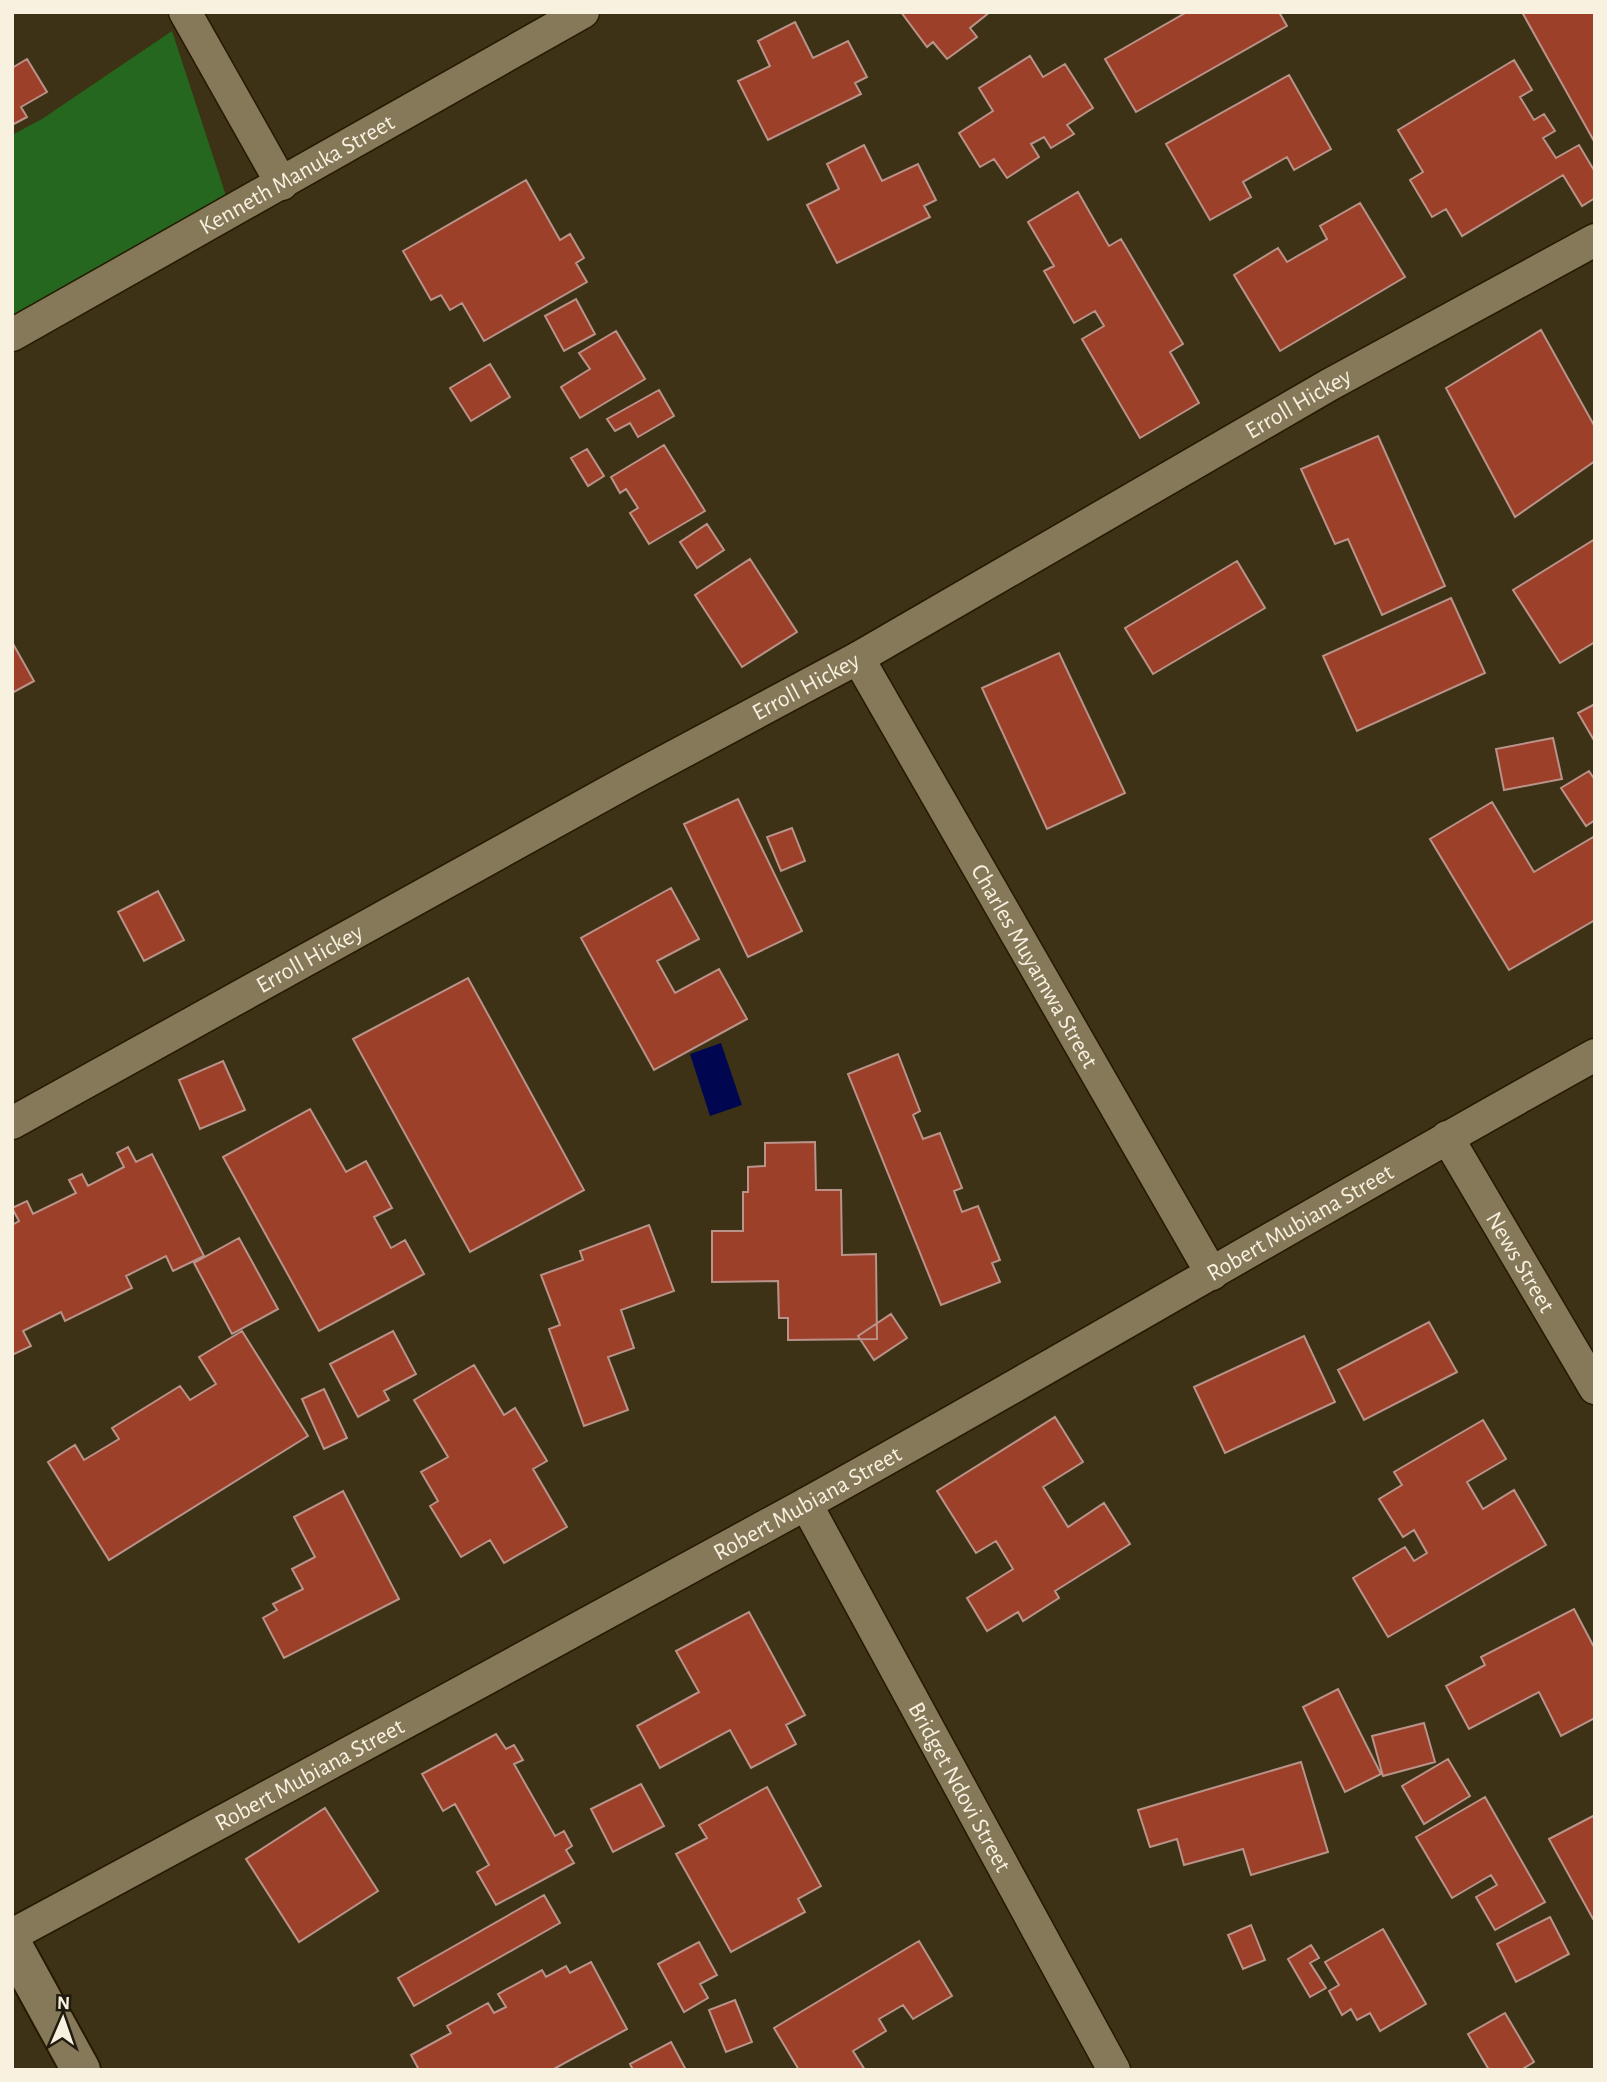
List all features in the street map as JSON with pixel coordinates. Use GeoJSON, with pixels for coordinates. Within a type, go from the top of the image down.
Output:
{"type":"FeatureCollection","features":[{"type":"Feature","properties":{"kind":"main road"},"geometry":{"type":"LineString","coordinates":[[12,1944],[81,2070]]}},
{"type":"Feature","properties":{"kind":"street"},"geometry":{"type":"LineString","coordinates":[[185,12],[282,184]]}},
{"type":"Feature","properties":{"kind":"street","name":"Kenneth Manuka Street"},"geometry":{"type":"LineString","coordinates":[[12,335],[583,12]]}},
{"type":"Feature","properties":{"kind":"street","name":"Erroll Hickey"},"geometry":{"type":"LineString","coordinates":[[12,1124],[632,779],[858,658],[1329,385],[1595,240]]}},
{"type":"Feature","properties":{"kind":"street","name":"Charles Muyamwa Street"},"geometry":{"type":"LineString","coordinates":[[858,658],[1212,1274]]}},
{"type":"Feature","properties":{"kind":"street","name":"Robert Mubiana Street"},"geometry":{"type":"LineString","coordinates":[[12,1936],[806,1504],[1212,1274],[1447,1136],[1595,1055]]}},
{"type":"Feature","properties":{"kind":"street","name":"News Street"},"geometry":{"type":"LineString","coordinates":[[1447,1136],[1595,1388]]}},
{"type":"Feature","properties":{"kind":"street","name":"Bridget Ndovi Street"},"geometry":{"type":"LineString","coordinates":[[806,1504],[1114,2070]]}},
{"type":"Feature","properties":{"kind":"green space"},"geometry":{"type":"Polygon","coordinates":[[[172,31],[230,208],[12,330],[12,135],[42,119],[172,31]]]}},
{"type":"Feature","properties":{"kind":"shaded area"},"geometry":{"type":"Polygon","coordinates":[[[721,1043],[742,1105],[710,1116],[690,1054],[721,1043]]]}},
{"type":"Feature","properties":{"kind":"building"},"geometry":{"type":"Polygon","coordinates":[[[901,12],[990,12],[970,28],[977,37],[947,59],[933,42],[927,47],[901,12]]]}},
{"type":"Feature","properties":{"kind":"building"},"geometry":{"type":"Polygon","coordinates":[[[1187,12],[1279,12],[1287,26],[1136,112],[1105,59],[1187,12]]]}},
{"type":"Feature","properties":{"kind":"building"},"geometry":{"type":"Polygon","coordinates":[[[1522,12],[1595,12],[1595,143],[1522,12]]]}},
{"type":"Feature","properties":{"kind":"building"},"geometry":{"type":"Polygon","coordinates":[[[795,22],[813,58],[848,41],[867,77],[855,83],[861,94],[768,140],[738,81],[770,66],[758,41],[795,22]]]}},
{"type":"Feature","properties":{"kind":"building"},"geometry":{"type":"Polygon","coordinates":[[[1030,56],[1043,77],[1065,64],[1093,108],[1067,125],[1074,134],[1051,148],[1044,137],[1031,144],[1039,157],[1007,178],[994,159],[980,167],[959,133],[993,111],[979,88],[1030,56]]]}},
{"type":"Feature","properties":{"kind":"building"},"geometry":{"type":"Polygon","coordinates":[[[27,59],[47,92],[21,107],[27,117],[12,125],[12,68],[27,59]]]}},
{"type":"Feature","properties":{"kind":"building"},"geometry":{"type":"Polygon","coordinates":[[[1514,60],[1532,90],[1520,97],[1534,120],[1544,114],[1555,131],[1543,138],[1556,158],[1579,145],[1595,172],[1595,198],[1582,206],[1563,175],[1462,236],[1446,209],[1432,217],[1410,180],[1423,172],[1398,130],[1514,60]]]}},
{"type":"Feature","properties":{"kind":"building"},"geometry":{"type":"Polygon","coordinates":[[[1289,75],[1331,149],[1294,170],[1287,157],[1243,182],[1251,197],[1210,220],[1166,144],[1289,75]]]}},
{"type":"Feature","properties":{"kind":"building"},"geometry":{"type":"Polygon","coordinates":[[[864,145],[882,181],[918,164],[936,200],[924,206],[930,217],[837,263],[807,205],[839,189],[827,164],[864,145]]]}},
{"type":"Feature","properties":{"kind":"building"},"geometry":{"type":"Polygon","coordinates":[[[526,180],[560,240],[570,234],[584,258],[576,263],[587,282],[484,341],[462,303],[450,310],[441,295],[431,300],[403,251],[526,180]]]}},
{"type":"Feature","properties":{"kind":"building"},"geometry":{"type":"Polygon","coordinates":[[[1078,192],[1109,246],[1121,239],[1183,344],[1170,352],[1199,403],[1140,438],[1082,339],[1104,326],[1095,311],[1074,323],[1044,271],[1054,266],[1028,222],[1078,192]]]}},
{"type":"Feature","properties":{"kind":"building"},"geometry":{"type":"Polygon","coordinates":[[[1360,203],[1405,277],[1280,351],[1234,275],[1278,248],[1287,262],[1327,239],[1320,226],[1360,203]]]}},
{"type":"Feature","properties":{"kind":"building"},"geometry":{"type":"Polygon","coordinates":[[[576,299],[595,334],[564,351],[545,316],[576,299]]]}},
{"type":"Feature","properties":{"kind":"building"},"geometry":{"type":"Polygon","coordinates":[[[1541,330],[1595,427],[1595,461],[1515,517],[1446,388],[1541,330]]]}},
{"type":"Feature","properties":{"kind":"building"},"geometry":{"type":"Polygon","coordinates":[[[616,331],[645,379],[580,418],[561,387],[590,369],[579,353],[616,331]]]}},
{"type":"Feature","properties":{"kind":"building"},"geometry":{"type":"Polygon","coordinates":[[[490,364],[510,397],[471,421],[450,388],[490,364]]]}},
{"type":"Feature","properties":{"kind":"building"},"geometry":{"type":"Polygon","coordinates":[[[659,390],[674,416],[638,437],[630,423],[615,431],[607,419],[659,390]]]}},
{"type":"Feature","properties":{"kind":"building"},"geometry":{"type":"Polygon","coordinates":[[[1378,436],[1445,586],[1382,615],[1348,539],[1335,544],[1301,469],[1378,436]]]}},
{"type":"Feature","properties":{"kind":"building"},"geometry":{"type":"Polygon","coordinates":[[[664,445],[705,511],[649,544],[630,513],[638,508],[626,489],[620,493],[611,477],[664,445]]]}},
{"type":"Feature","properties":{"kind":"building"},"geometry":{"type":"Polygon","coordinates":[[[587,449],[604,476],[588,486],[571,458],[587,449]]]}},
{"type":"Feature","properties":{"kind":"building"},"geometry":{"type":"Polygon","coordinates":[[[707,524],[724,550],[697,568],[680,542],[707,524]]]}},
{"type":"Feature","properties":{"kind":"building"},"geometry":{"type":"Polygon","coordinates":[[[1595,539],[1595,642],[1560,663],[1513,590],[1595,539]]]}},
{"type":"Feature","properties":{"kind":"building"},"geometry":{"type":"Polygon","coordinates":[[[750,559],[797,632],[742,667],[695,595],[750,559]]]}},
{"type":"Feature","properties":{"kind":"building"},"geometry":{"type":"Polygon","coordinates":[[[1237,561],[1265,608],[1153,674],[1125,628],[1237,561]]]}},
{"type":"Feature","properties":{"kind":"building"},"geometry":{"type":"Polygon","coordinates":[[[1451,598],[1485,673],[1357,731],[1323,656],[1451,598]]]}},
{"type":"Feature","properties":{"kind":"building"},"geometry":{"type":"Polygon","coordinates":[[[12,642],[34,681],[12,693],[12,642]]]}},
{"type":"Feature","properties":{"kind":"building"},"geometry":{"type":"Polygon","coordinates":[[[1059,653],[1125,793],[1047,829],[982,688],[1059,653]]]}},
{"type":"Feature","properties":{"kind":"building"},"geometry":{"type":"Polygon","coordinates":[[[1595,704],[1595,742],[1578,713],[1595,704]]]}},
{"type":"Feature","properties":{"kind":"building"},"geometry":{"type":"Polygon","coordinates":[[[1553,738],[1562,779],[1504,790],[1496,749],[1553,738]]]}},
{"type":"Feature","properties":{"kind":"building"},"geometry":{"type":"Polygon","coordinates":[[[1589,771],[1595,780],[1595,820],[1586,826],[1561,788],[1589,771]]]}},
{"type":"Feature","properties":{"kind":"building"},"geometry":{"type":"Polygon","coordinates":[[[738,799],[802,931],[748,957],[684,824],[738,799]]]}},
{"type":"Feature","properties":{"kind":"building"},"geometry":{"type":"Polygon","coordinates":[[[1492,802],[1534,872],[1595,836],[1595,920],[1509,970],[1430,839],[1492,802]]]}},
{"type":"Feature","properties":{"kind":"building"},"geometry":{"type":"Polygon","coordinates":[[[792,828],[805,861],[781,871],[767,837],[792,828]]]}},
{"type":"Feature","properties":{"kind":"building"},"geometry":{"type":"Polygon","coordinates":[[[671,888],[699,939],[657,961],[675,993],[719,969],[747,1019],[654,1070],[581,938],[671,888]]]}},
{"type":"Feature","properties":{"kind":"building"},"geometry":{"type":"Polygon","coordinates":[[[158,891],[184,940],[144,961],[118,912],[158,891]]]}},
{"type":"Feature","properties":{"kind":"building"},"geometry":{"type":"Polygon","coordinates":[[[468,978],[584,1190],[470,1252],[353,1039],[468,978]]]}},
{"type":"Feature","properties":{"kind":"building"},"geometry":{"type":"Polygon","coordinates":[[[898,1054],[920,1111],[913,1115],[923,1139],[940,1133],[962,1188],[954,1191],[962,1212],[978,1206],[1000,1260],[992,1263],[1000,1282],[941,1305],[848,1074],[898,1054]]]}},
{"type":"Feature","properties":{"kind":"building"},"geometry":{"type":"Polygon","coordinates":[[[223,1061],[245,1110],[200,1129],[179,1080],[223,1061]]]}},
{"type":"Feature","properties":{"kind":"building"},"geometry":{"type":"Polygon","coordinates":[[[310,1109],[346,1172],[366,1161],[392,1208],[374,1217],[391,1248],[405,1240],[424,1274],[319,1331],[223,1157],[310,1109]]]}},
{"type":"Feature","properties":{"kind":"building"},"geometry":{"type":"Polygon","coordinates":[[[815,1142],[816,1190],[841,1190],[842,1255],[876,1254],[877,1339],[788,1340],[788,1318],[779,1318],[778,1281],[712,1282],[712,1231],[743,1231],[743,1192],[748,1192],[748,1167],[765,1166],[765,1143],[815,1142]]]}},
{"type":"Feature","properties":{"kind":"building"},"geometry":{"type":"Polygon","coordinates":[[[128,1147],[136,1162],[152,1154],[204,1256],[173,1271],[166,1256],[126,1276],[132,1288],[65,1321],[61,1312],[23,1331],[31,1346],[12,1355],[12,1225],[19,1221],[12,1208],[27,1201],[33,1214],[76,1193],[69,1180],[82,1174],[88,1186],[124,1167],[117,1153],[128,1147]]]}},
{"type":"Feature","properties":{"kind":"building"},"geometry":{"type":"Polygon","coordinates":[[[649,1225],[674,1291],[621,1310],[634,1348],[608,1357],[628,1410],[584,1426],[549,1329],[560,1325],[541,1275],[583,1260],[580,1251],[649,1225]]]}},
{"type":"Feature","properties":{"kind":"building"},"geometry":{"type":"Polygon","coordinates":[[[239,1238],[278,1309],[232,1334],[194,1263],[239,1238]]]}},
{"type":"Feature","properties":{"kind":"building"},"geometry":{"type":"Polygon","coordinates":[[[891,1314],[907,1338],[874,1360],[858,1336],[891,1314]]]}},
{"type":"Feature","properties":{"kind":"building"},"geometry":{"type":"Polygon","coordinates":[[[1429,1322],[1457,1372],[1364,1420],[1338,1370],[1429,1322]]]}},
{"type":"Feature","properties":{"kind":"building"},"geometry":{"type":"Polygon","coordinates":[[[242,1331],[308,1436],[109,1560],[48,1462],[75,1445],[84,1460],[119,1439],[112,1428],[180,1386],[190,1400],[216,1384],[199,1357],[242,1331]]]}},
{"type":"Feature","properties":{"kind":"building"},"geometry":{"type":"Polygon","coordinates":[[[393,1331],[416,1374],[384,1391],[389,1400],[358,1417],[330,1364],[393,1331]]]}},
{"type":"Feature","properties":{"kind":"building"},"geometry":{"type":"Polygon","coordinates":[[[1304,1336],[1335,1402],[1225,1453],[1194,1387],[1304,1336]]]}},
{"type":"Feature","properties":{"kind":"building"},"geometry":{"type":"Polygon","coordinates":[[[474,1365],[504,1415],[515,1408],[547,1461],[533,1469],[567,1527],[504,1563],[490,1540],[461,1557],[430,1506],[438,1501],[421,1472],[448,1457],[414,1400],[474,1365]]]}},
{"type":"Feature","properties":{"kind":"building"},"geometry":{"type":"Polygon","coordinates":[[[324,1389],[347,1438],[324,1449],[302,1399],[324,1389]]]}},
{"type":"Feature","properties":{"kind":"building"},"geometry":{"type":"Polygon","coordinates":[[[1055,1417],[1083,1462],[1043,1487],[1068,1527],[1104,1503],[1130,1544],[1055,1591],[1059,1598],[1023,1621],[1018,1612],[987,1631],[967,1598],[1013,1569],[996,1541],[976,1553],[937,1491],[1055,1417]]]}},
{"type":"Feature","properties":{"kind":"building"},"geometry":{"type":"Polygon","coordinates":[[[1483,1420],[1506,1459],[1467,1482],[1483,1509],[1514,1490],[1546,1545],[1388,1637],[1353,1578],[1405,1547],[1414,1561],[1427,1553],[1414,1530],[1403,1537],[1379,1499],[1402,1485],[1394,1472],[1483,1420]]]}},
{"type":"Feature","properties":{"kind":"building"},"geometry":{"type":"Polygon","coordinates":[[[343,1491],[399,1599],[284,1658],[263,1618],[277,1610],[273,1604],[303,1589],[292,1569],[315,1557],[294,1517],[343,1491]]]}},
{"type":"Feature","properties":{"kind":"building"},"geometry":{"type":"Polygon","coordinates":[[[1574,1609],[1595,1649],[1595,1718],[1561,1736],[1539,1692],[1469,1729],[1446,1686],[1485,1665],[1481,1657],[1574,1609]]]}},
{"type":"Feature","properties":{"kind":"building"},"geometry":{"type":"Polygon","coordinates":[[[749,1612],[805,1715],[786,1725],[796,1744],[751,1768],[730,1730],[660,1768],[637,1726],[699,1692],[676,1651],[749,1612]]]}},
{"type":"Feature","properties":{"kind":"building"},"geometry":{"type":"Polygon","coordinates":[[[1338,1689],[1381,1774],[1345,1792],[1303,1707],[1338,1689]]]}},
{"type":"Feature","properties":{"kind":"building"},"geometry":{"type":"Polygon","coordinates":[[[1424,1723],[1435,1762],[1383,1776],[1372,1736],[1424,1723]]]}},
{"type":"Feature","properties":{"kind":"building"},"geometry":{"type":"Polygon","coordinates":[[[496,1734],[506,1749],[514,1745],[523,1760],[514,1764],[555,1836],[564,1831],[572,1846],[566,1850],[574,1863],[496,1905],[477,1872],[489,1865],[455,1804],[443,1811],[422,1774],[496,1734]]]}},
{"type":"Feature","properties":{"kind":"building"},"geometry":{"type":"Polygon","coordinates":[[[1448,1759],[1470,1796],[1424,1824],[1402,1786],[1448,1759]]]}},
{"type":"Feature","properties":{"kind":"building"},"geometry":{"type":"Polygon","coordinates":[[[1301,1762],[1328,1852],[1251,1875],[1243,1849],[1184,1865],[1177,1839],[1150,1847],[1138,1810],[1301,1762]]]}},
{"type":"Feature","properties":{"kind":"building"},"geometry":{"type":"Polygon","coordinates":[[[641,1784],[664,1826],[613,1852],[591,1809],[641,1784]]]}},
{"type":"Feature","properties":{"kind":"building"},"geometry":{"type":"Polygon","coordinates":[[[767,1787],[821,1886],[798,1899],[805,1912],[731,1952],[676,1854],[707,1838],[699,1825],[767,1787]]]}},
{"type":"Feature","properties":{"kind":"building"},"geometry":{"type":"Polygon","coordinates":[[[1485,1797],[1545,1902],[1495,1930],[1476,1897],[1497,1885],[1491,1875],[1452,1898],[1416,1837],[1485,1797]]]}},
{"type":"Feature","properties":{"kind":"building"},"geometry":{"type":"Polygon","coordinates":[[[325,1808],[378,1891],[299,1942],[246,1859],[325,1808]]]}},
{"type":"Feature","properties":{"kind":"building"},"geometry":{"type":"Polygon","coordinates":[[[1595,1815],[1595,1918],[1593,1919],[1549,1839],[1595,1815]]]}},
{"type":"Feature","properties":{"kind":"building"},"geometry":{"type":"Polygon","coordinates":[[[544,1895],[560,1923],[414,2006],[398,1978],[544,1895]]]}},
{"type":"Feature","properties":{"kind":"building"},"geometry":{"type":"Polygon","coordinates":[[[1550,1917],[1569,1954],[1516,1982],[1497,1944],[1550,1917]]]}},
{"type":"Feature","properties":{"kind":"building"},"geometry":{"type":"Polygon","coordinates":[[[1251,1925],[1265,1960],[1243,1969],[1228,1935],[1251,1925]]]}},
{"type":"Feature","properties":{"kind":"building"},"geometry":{"type":"Polygon","coordinates":[[[1383,1929],[1426,2004],[1380,2031],[1370,2013],[1357,2020],[1351,2009],[1342,2015],[1329,1991],[1339,1985],[1325,1962],[1383,1929]]]}},
{"type":"Feature","properties":{"kind":"building"},"geometry":{"type":"Polygon","coordinates":[[[919,1941],[952,1996],[913,2019],[903,2005],[879,2019],[886,2031],[853,2051],[865,2070],[799,2070],[774,2028],[919,1941]]]}},
{"type":"Feature","properties":{"kind":"building"},"geometry":{"type":"Polygon","coordinates":[[[699,1942],[717,1975],[700,1984],[708,1998],[684,2012],[658,1964],[699,1942]]]}},
{"type":"Feature","properties":{"kind":"building"},"geometry":{"type":"Polygon","coordinates":[[[1311,1945],[1319,1958],[1310,1963],[1326,1988],[1310,1997],[1288,1959],[1311,1945]]]}},
{"type":"Feature","properties":{"kind":"building"},"geometry":{"type":"Polygon","coordinates":[[[591,1962],[627,2029],[552,2070],[419,2070],[411,2055],[451,2033],[447,2026],[488,2003],[494,2013],[506,2007],[498,1994],[542,1970],[546,1977],[566,1966],[570,1973],[591,1962]]]}},
{"type":"Feature","properties":{"kind":"building"},"geometry":{"type":"Polygon","coordinates":[[[735,2000],[752,2042],[726,2052],[709,2010],[735,2000]]]}},
{"type":"Feature","properties":{"kind":"building"},"geometry":{"type":"Polygon","coordinates":[[[1505,2013],[1534,2062],[1521,2070],[1489,2070],[1468,2034],[1505,2013]]]}},
{"type":"Feature","properties":{"kind":"building"},"geometry":{"type":"Polygon","coordinates":[[[671,2042],[686,2070],[633,2070],[630,2064],[671,2042]]]}}]}
